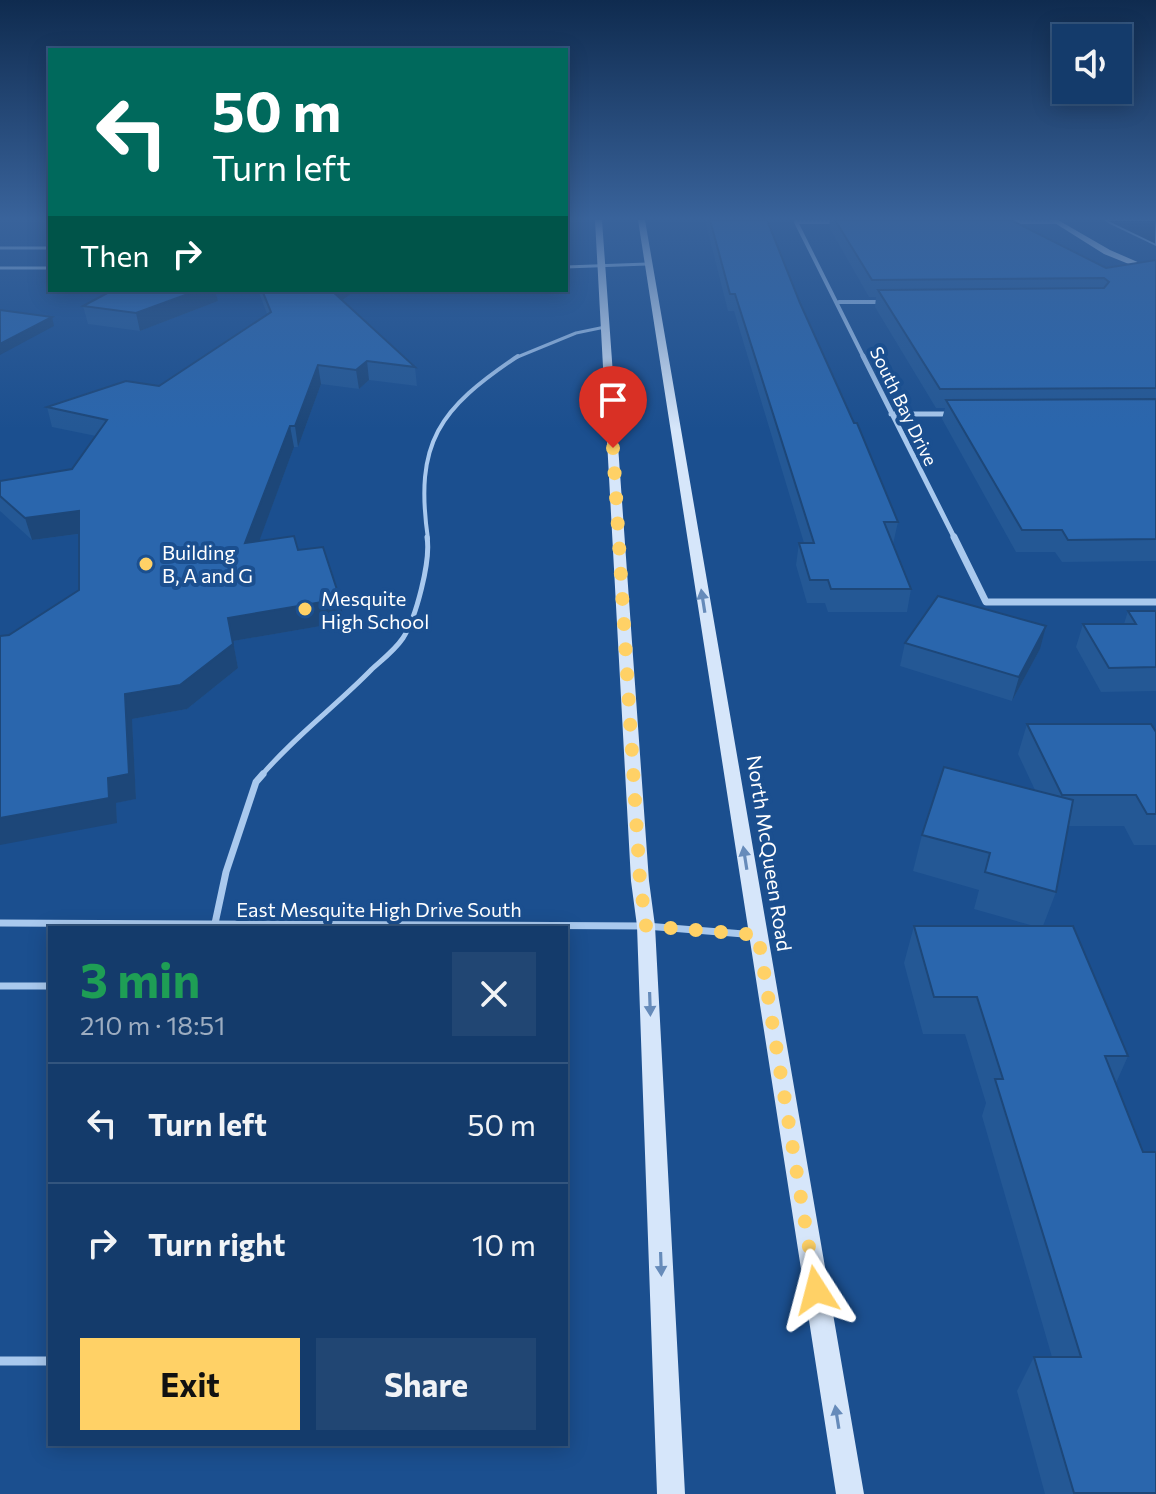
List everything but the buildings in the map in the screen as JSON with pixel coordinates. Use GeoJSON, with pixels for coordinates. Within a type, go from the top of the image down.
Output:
{"type":"FeatureCollection","features":[{"type":"Feature","properties":{"kind":"main road"},"geometry":{"type":"LineString","coordinates":[[603,290],[638,852],[646,926],[671,1494]]}},
{"type":"Feature","properties":{"kind":"main road","name":"North McQueen Road"},"geometry":{"type":"LineString","coordinates":[[651,290],[850,1494]]}},
{"type":"Feature","properties":{"kind":"street","name":"South Bay Drive"},"geometry":{"type":"LineString","coordinates":[[832,290],[986,602],[1156,602]]}},
{"type":"Feature","properties":{"kind":"street"},"geometry":{"type":"LineString","coordinates":[[839,302],[898,302]]}},
{"type":"Feature","properties":{"kind":"street"},"geometry":{"type":"LineString","coordinates":[[891,414],[969,414]]}},
{"type":"Feature","properties":{"kind":"lane"},"geometry":{"type":"LineString","coordinates":[[214,926],[226,872],[256,782],[289,743],[346,696],[403,638],[423,584],[429,549],[423,505],[429,445],[455,405],[485,378],[523,353],[576,333],[605,327]]}},
{"type":"Feature","properties":{"kind":"lane","name":"East Mesquite High Drive South"},"geometry":{"type":"LineString","coordinates":[[0,923],[646,926],[758,935]]}},
{"type":"Feature","properties":{"kind":"lane"},"geometry":{"type":"LineString","coordinates":[[0,986],[48,986]]}},
{"type":"Feature","properties":{"kind":"lane"},"geometry":{"type":"LineString","coordinates":[[0,1361],[48,1361]]}},
{"type":"Feature","properties":{"kind":"place","name":"Building B, A and G"},"geometry":{"type":"Point","coordinates":[146,564]}},
{"type":"Feature","properties":{"kind":"place","name":"Mesquite High School"},"geometry":{"type":"Point","coordinates":[305,609]}},
{"type":"Feature","properties":{"kind":"route"},"geometry":{"type":"LineString","coordinates":[[613,448],[640,881],[646,926],[758,935],[816,1290]]}}]}
